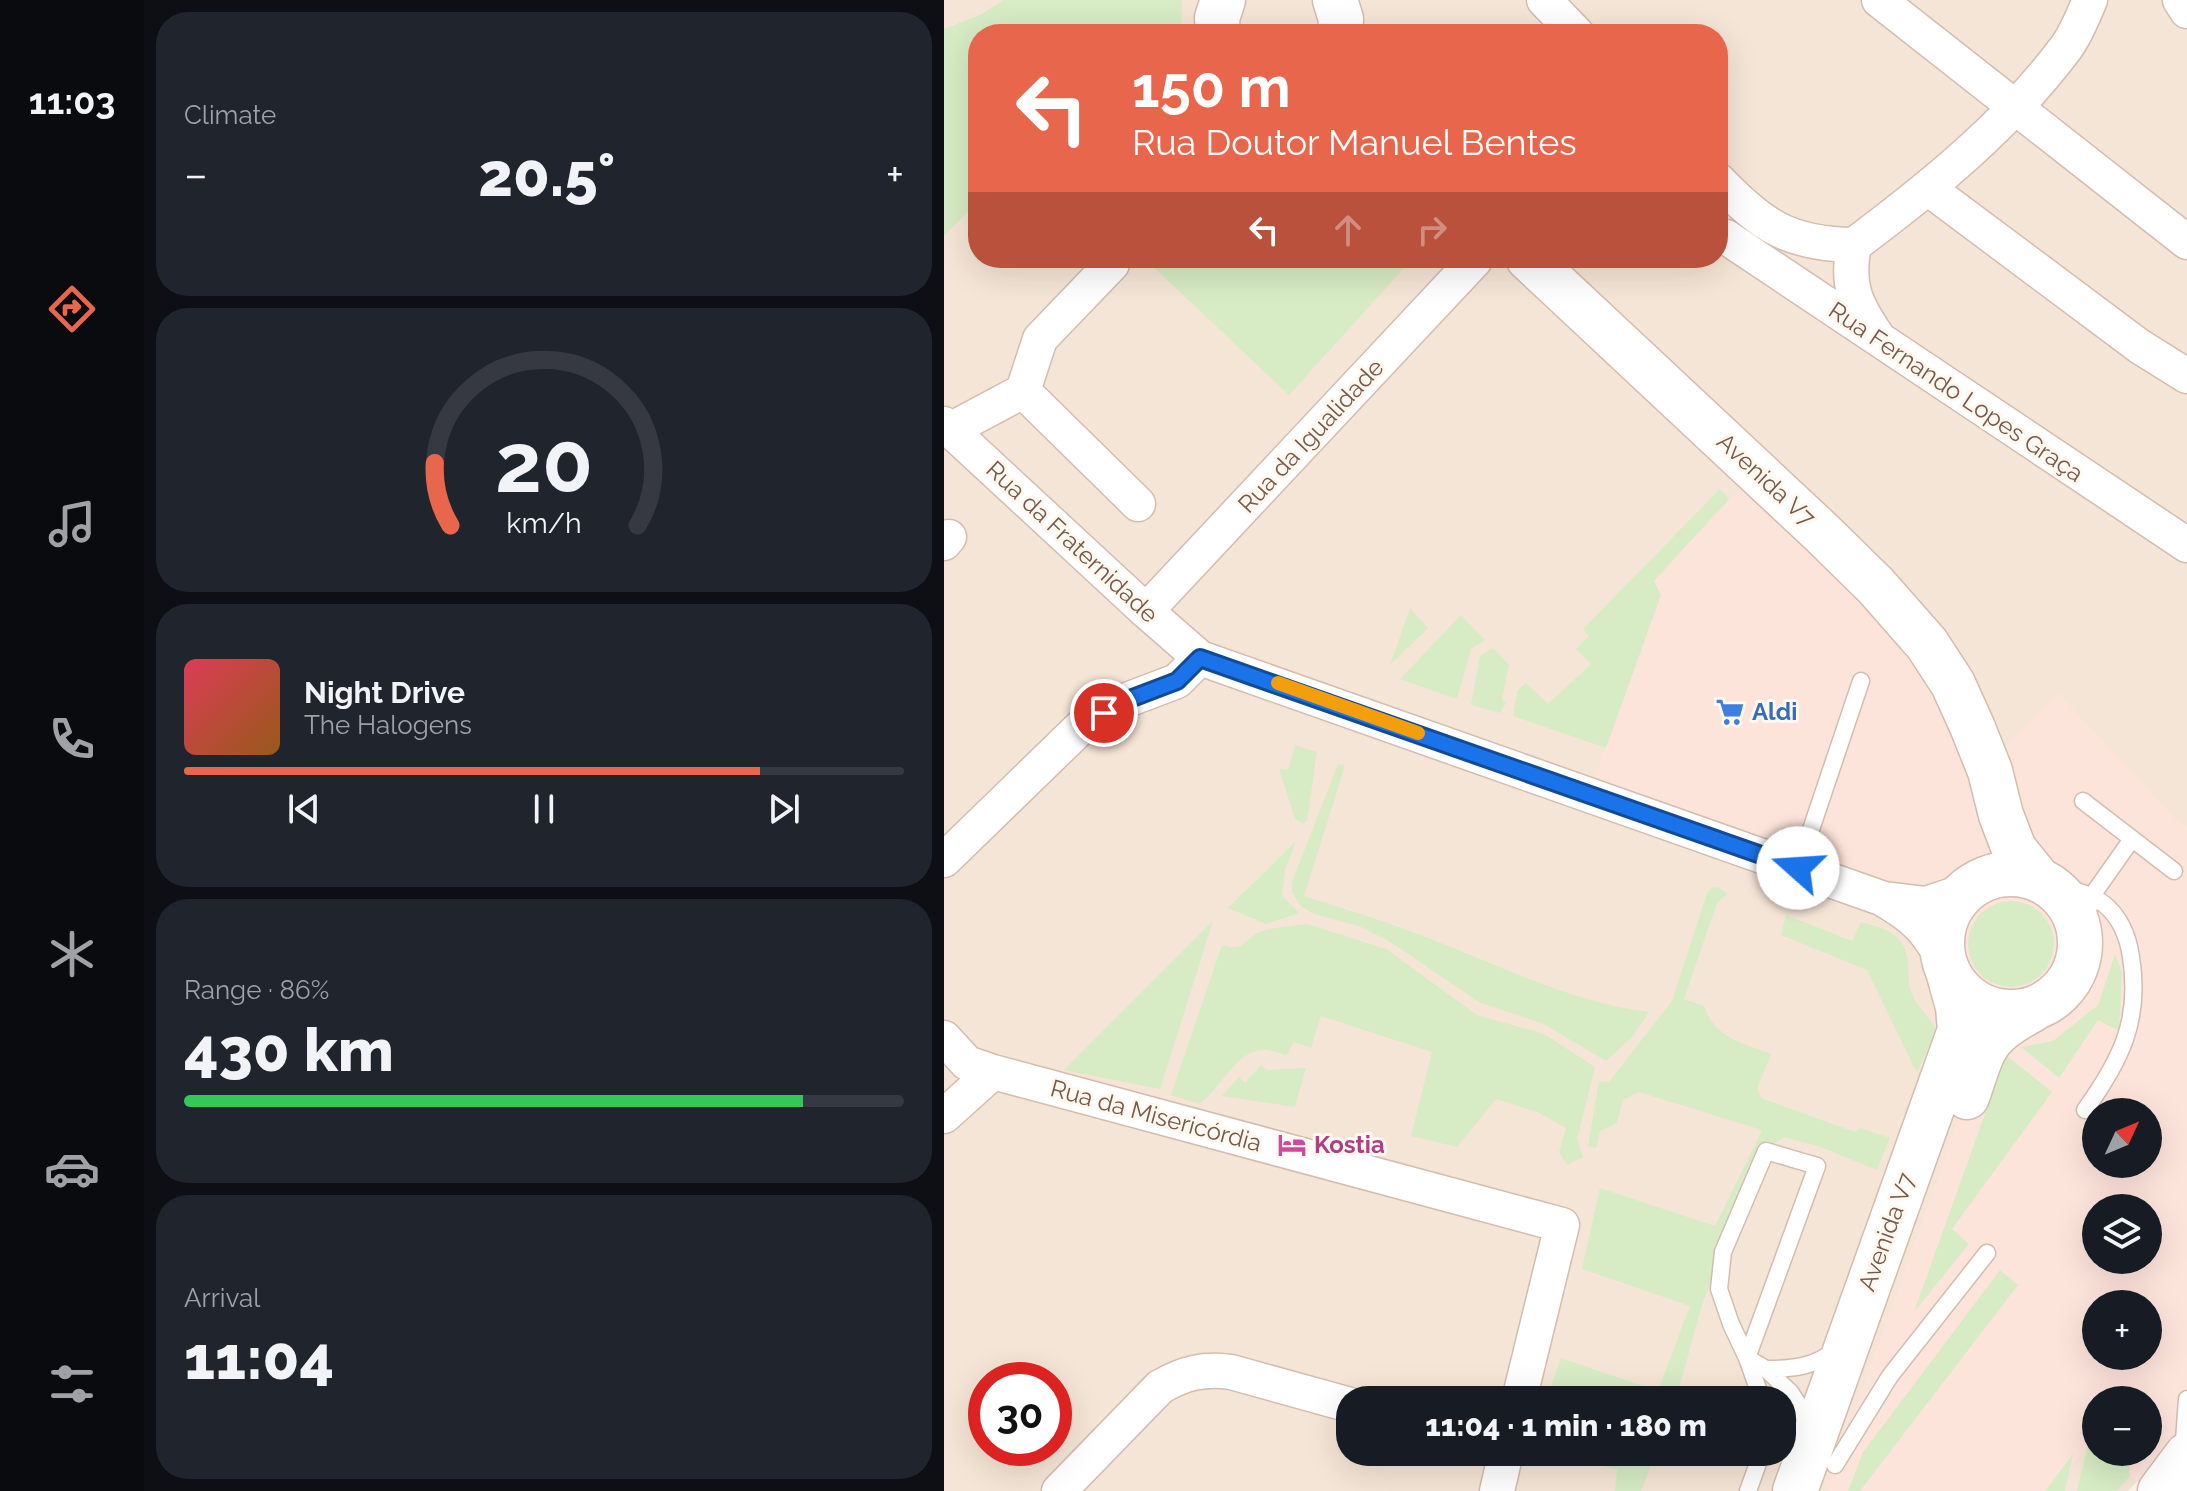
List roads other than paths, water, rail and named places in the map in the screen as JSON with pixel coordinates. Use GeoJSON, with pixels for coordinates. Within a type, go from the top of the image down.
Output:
{"type":"FeatureCollection","features":[{"type":"Feature","properties":{"kind":"street"},"geometry":{"type":"LineString","coordinates":[[1210,0],[1216,24]]}},
{"type":"Feature","properties":{"kind":"street"},"geometry":{"type":"LineString","coordinates":[[1217,24],[1223,0]]}},
{"type":"Feature","properties":{"kind":"street"},"geometry":{"type":"LineString","coordinates":[[1544,0],[1567,24]]}},
{"type":"Feature","properties":{"kind":"street"},"geometry":{"type":"LineString","coordinates":[[1879,0],[2187,242]]}},
{"type":"Feature","properties":{"kind":"street"},"geometry":{"type":"LineString","coordinates":[[1728,190],[1766,224],[1786,234],[1820,244],[1854,245],[1929,189],[2014,107],[2067,47],[2090,0]]}},
{"type":"Feature","properties":{"kind":"street"},"geometry":{"type":"LineString","coordinates":[[2180,0],[2187,11]]}},
{"type":"Feature","properties":{"kind":"street"},"geometry":{"type":"LineString","coordinates":[[1929,189],[2139,346],[2187,376]]}},
{"type":"Feature","properties":{"kind":"street","name":"Rua Fernando Lopes Graça"},"geometry":{"type":"LineString","coordinates":[[1728,238],[2187,545]]}},
{"type":"Feature","properties":{"kind":"street"},"geometry":{"type":"LineString","coordinates":[[1854,245],[1850,266],[1852,289],[1861,312],[1882,343]]}},
{"type":"Feature","properties":{"kind":"street"},"geometry":{"type":"LineString","coordinates":[[947,427],[1023,391],[1040,339],[1108,268]]}},
{"type":"Feature","properties":{"kind":"street","name":"Rua da Igualidade"},"geometry":{"type":"LineString","coordinates":[[1146,611],[1468,268]]}},
{"type":"Feature","properties":{"kind":"street","name":"Avenida V7"},"geometry":{"type":"LineString","coordinates":[[1539,268],[1876,586],[1927,644],[1953,684],[1972,726],[1990,771],[2001,815],[2014,849],[2043,882]]}},
{"type":"Feature","properties":{"kind":"street"},"geometry":{"type":"LineString","coordinates":[[1023,391],[1138,504]]}},
{"type":"Feature","properties":{"kind":"street","name":"Rua da Fraternidade"},"geometry":{"type":"LineString","coordinates":[[947,427],[1200,658]]}},
{"type":"Feature","properties":{"kind":"street"},"geometry":{"type":"LineString","coordinates":[[944,860],[1081,727],[1127,700],[1177,681],[1200,658],[1881,898],[1926,930],[1965,995],[1989,1009],[2003,1012],[2032,1010],[2045,1004],[2067,985],[2079,959],[2081,945],[2075,916],[2068,904],[2043,882],[2019,874],[2005,874],[1926,904],[1881,898]]}},
{"type":"Feature","properties":{"kind":"street","name":"Avenida V7"},"geometry":{"type":"LineString","coordinates":[[1971,887],[1986,855],[1985,822],[1972,726]]}},
{"type":"Feature","properties":{"kind":"street"},"geometry":{"type":"LineString","coordinates":[[1946,967],[1942,943],[1945,921],[1955,902],[1971,887]]}},
{"type":"Feature","properties":{"kind":"street","name":"Avenida V7"},"geometry":{"type":"LineString","coordinates":[[1816,1476],[1851,1332],[1960,1030],[1958,1007],[1946,967]]}},
{"type":"Feature","properties":{"kind":"street","name":"Avenida V7"},"geometry":{"type":"LineString","coordinates":[[1816,1476],[1986,1043],[2003,1025],[2032,1010]]}},
{"type":"Feature","properties":{"kind":"street"},"geometry":{"type":"LineString","coordinates":[[944,1038],[967,1063],[993,1072],[944,1116]]}},
{"type":"Feature","properties":{"kind":"street","name":"Rua da Misericórdia"},"geometry":{"type":"LineString","coordinates":[[993,1072],[1562,1225],[1522,1386]]}},
{"type":"Feature","properties":{"kind":"street"},"geometry":{"type":"LineString","coordinates":[[1059,1491],[1160,1387],[1177,1377],[1214,1369],[1336,1401]]}},
{"type":"Feature","properties":{"kind":"street"},"geometry":{"type":"LineString","coordinates":[[1497,1491],[1503,1466]]}},
{"type":"Feature","properties":{"kind":"lane"},"geometry":{"type":"LineString","coordinates":[[1798,868],[1861,681]]}},
{"type":"Feature","properties":{"kind":"lane"},"geometry":{"type":"LineString","coordinates":[[2083,801],[2174,871]]}},
{"type":"Feature","properties":{"kind":"lane"},"geometry":{"type":"LineString","coordinates":[[2081,945],[2091,897],[2132,839]]}},
{"type":"Feature","properties":{"kind":"lane"},"geometry":{"type":"LineString","coordinates":[[2043,882],[2076,890],[2103,903],[2121,921],[2130,951],[2135,985],[2131,1022],[2123,1049],[2094,1098]]}},
{"type":"Feature","properties":{"kind":"lane"},"geometry":{"type":"LineString","coordinates":[[1747,1358],[1817,1166],[1766,1151],[1723,1252],[1719,1289],[1757,1386]]}},
{"type":"Feature","properties":{"kind":"lane"},"geometry":{"type":"LineString","coordinates":[[1816,1476],[1987,1253]]}},
{"type":"Feature","properties":{"kind":"lane"},"geometry":{"type":"LineString","coordinates":[[1766,1369],[1791,1369],[1827,1357],[1851,1332]]}},
{"type":"Feature","properties":{"kind":"lane"},"geometry":{"type":"LineString","coordinates":[[1747,1358],[1766,1369],[1791,1393],[1803,1412],[1816,1476]]}},
{"type":"Feature","properties":{"kind":"lane"},"geometry":{"type":"LineString","coordinates":[[2176,1469],[2187,1399]]}},
{"type":"Feature","properties":{"kind":"lane"},"geometry":{"type":"LineString","coordinates":[[1748,1491],[1757,1466]]}},
{"type":"Feature","properties":{"kind":"place","name":"Aldi"},"geometry":{"type":"Point","coordinates":[1730,712]}},
{"type":"Feature","properties":{"kind":"place","name":"Kostia"},"geometry":{"type":"Point","coordinates":[1292,1145]}}]}
